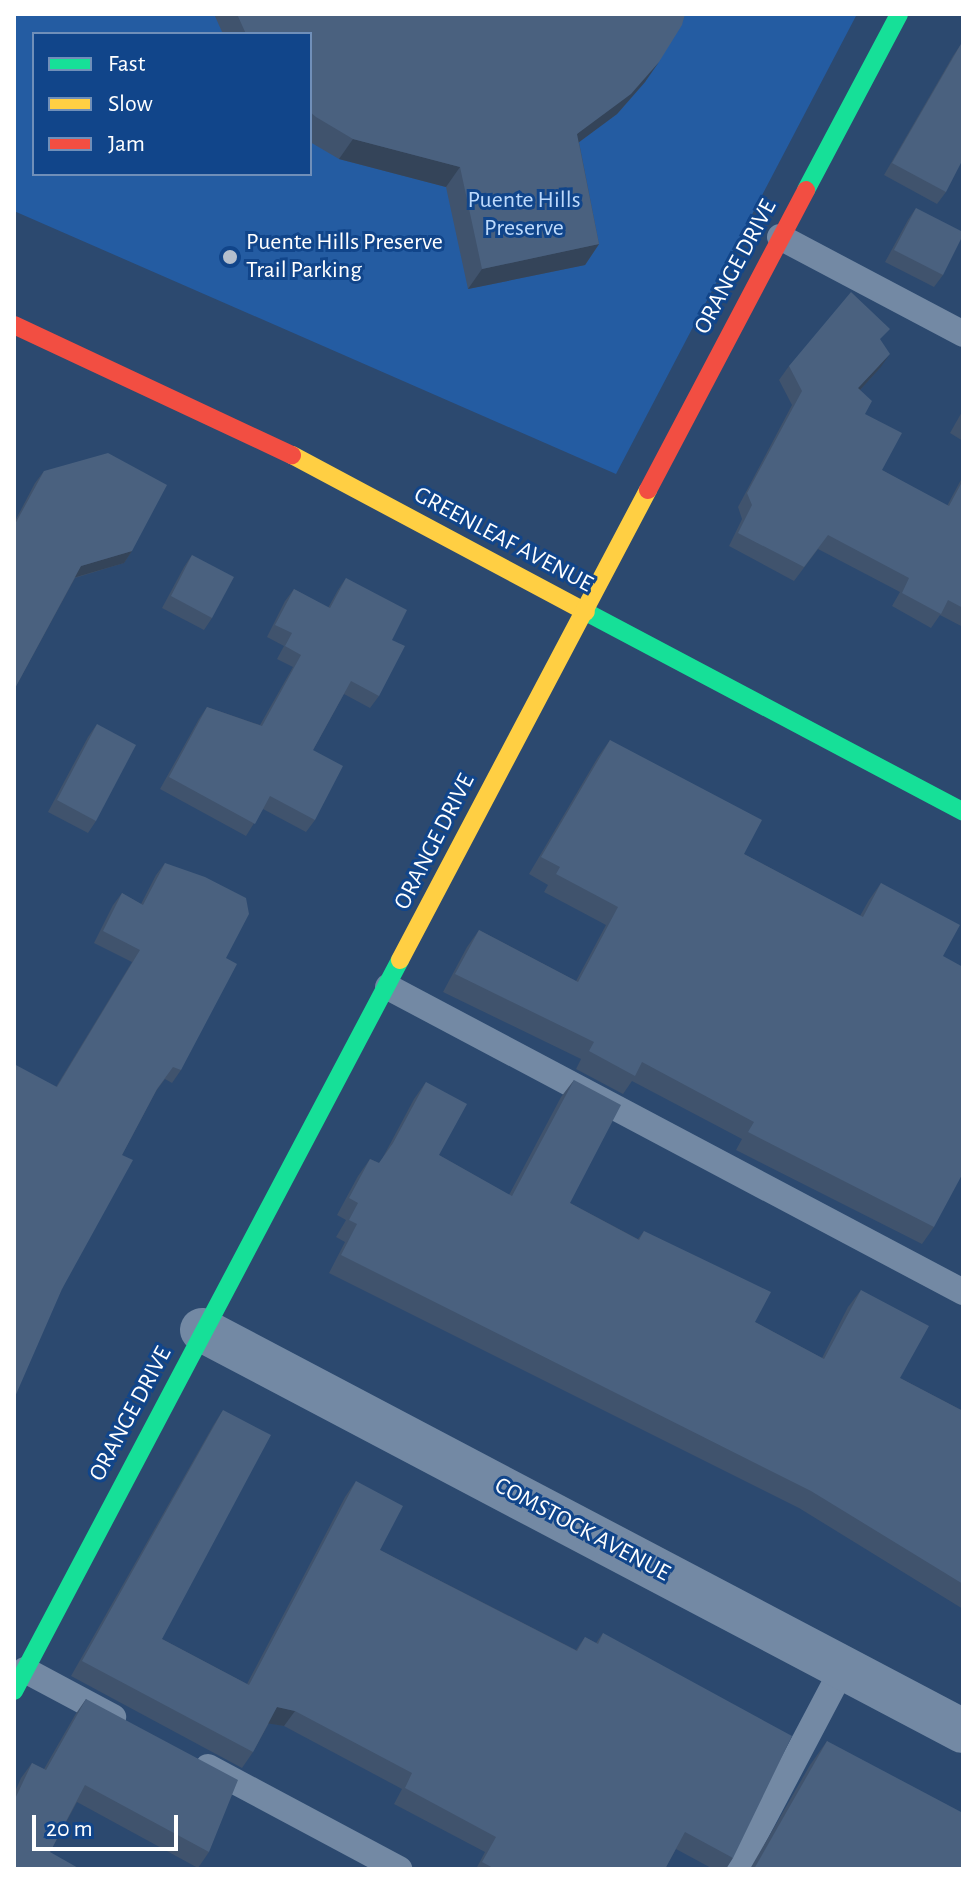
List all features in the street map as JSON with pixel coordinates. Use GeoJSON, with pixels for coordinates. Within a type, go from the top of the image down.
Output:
{"type":"FeatureCollection","features":[{"type":"Feature","properties":{"kind":"street","name":"ORANGE DRIVE"},"geometry":{"type":"LineString","coordinates":[[19,1680],[202,1330],[388,987],[581,608],[899,14]]}},
{"type":"Feature","properties":{"kind":"street","name":"GREENLEAF AVENUE"},"geometry":{"type":"LineString","coordinates":[[14,325],[254,435],[963,812]]}},
{"type":"Feature","properties":{"kind":"street","name":"COMSTOCK AVENUE"},"geometry":{"type":"LineString","coordinates":[[202,1330],[963,1731]]}},
{"type":"Feature","properties":{"kind":"lane"},"geometry":{"type":"LineString","coordinates":[[780,237],[963,334]]}},
{"type":"Feature","properties":{"kind":"lane"},"geometry":{"type":"LineString","coordinates":[[388,987],[963,1292]]}},
{"type":"Feature","properties":{"kind":"lane"},"geometry":{"type":"LineString","coordinates":[[737,1869],[843,1668]]}},
{"type":"Feature","properties":{"kind":"lane"},"geometry":{"type":"LineString","coordinates":[[19,1680],[136,1729]]}},
{"type":"Feature","properties":{"kind":"lane"},"geometry":{"type":"LineString","coordinates":[[177,1751],[399,1869]]}},
{"type":"Feature","properties":{"kind":"green space","name":"Puente Hills Preserve"},"geometry":{"type":"Polygon","coordinates":[[[14,14],[857,14],[616,474],[14,211],[14,14]]]}},
{"type":"Feature","properties":{"kind":"building"},"geometry":{"type":"Polygon","coordinates":[[[237,14],[685,14],[682,25],[659,62],[631,94],[577,134],[599,244],[482,269],[460,167],[353,139],[312,114],[312,32],[245,32],[237,14]]]}},
{"type":"Feature","properties":{"kind":"building"},"geometry":{"type":"Polygon","coordinates":[[[961,44],[963,159],[946,192],[892,163],[961,44]]]}},
{"type":"Feature","properties":{"kind":"building"},"geometry":{"type":"Polygon","coordinates":[[[916,208],[963,232],[943,275],[894,250],[916,208]]]}},
{"type":"Feature","properties":{"kind":"building"},"geometry":{"type":"Polygon","coordinates":[[[851,292],[890,329],[880,339],[890,354],[858,388],[872,401],[865,414],[902,433],[882,470],[949,506],[963,480],[963,608],[948,600],[941,614],[902,593],[909,578],[828,535],[804,567],[738,533],[752,505],[747,493],[802,391],[789,366],[851,292]]]}},
{"type":"Feature","properties":{"kind":"building"},"geometry":{"type":"Polygon","coordinates":[[[108,453],[167,485],[132,551],[81,566],[14,690],[14,526],[44,471],[108,453]]]}},
{"type":"Feature","properties":{"kind":"building"},"geometry":{"type":"Polygon","coordinates":[[[192,555],[234,577],[212,618],[171,596],[192,555]]]}},
{"type":"Feature","properties":{"kind":"building"},"geometry":{"type":"Polygon","coordinates":[[[346,578],[407,610],[392,640],[405,646],[379,696],[351,681],[313,750],[343,766],[315,820],[270,796],[255,824],[169,777],[207,707],[262,726],[301,655],[285,646],[292,633],[275,625],[294,589],[330,608],[346,578]]]}},
{"type":"Feature","properties":{"kind":"building"},"geometry":{"type":"Polygon","coordinates":[[[97,724],[136,745],[96,821],[57,800],[97,724]]]}},
{"type":"Feature","properties":{"kind":"building"},"geometry":{"type":"Polygon","coordinates":[[[610,740],[762,820],[744,854],[863,917],[881,883],[960,925],[943,956],[963,967],[963,1173],[934,1227],[748,1132],[754,1122],[642,1062],[635,1076],[589,1051],[594,1042],[455,974],[479,930],[578,982],[618,907],[556,874],[560,867],[541,857],[610,740]]]}},
{"type":"Feature","properties":{"kind":"building"},"geometry":{"type":"Polygon","coordinates":[[[165,863],[205,877],[246,898],[249,914],[226,958],[237,964],[181,1070],[173,1067],[157,1089],[122,1155],[133,1160],[62,1289],[14,1399],[14,1064],[57,1087],[140,950],[103,931],[122,893],[143,905],[165,863]]]}},
{"type":"Feature","properties":{"kind":"building"},"geometry":{"type":"Polygon","coordinates":[[[574,1080],[621,1105],[570,1203],[639,1240],[644,1231],[771,1292],[755,1322],[824,1359],[861,1290],[929,1326],[900,1378],[963,1411],[963,1584],[811,1491],[341,1255],[357,1224],[349,1220],[358,1203],[349,1198],[370,1159],[379,1163],[393,1143],[426,1082],[467,1104],[439,1155],[512,1196],[574,1080]]]}},
{"type":"Feature","properties":{"kind":"building"},"geometry":{"type":"Polygon","coordinates":[[[223,1410],[271,1435],[162,1639],[249,1685],[356,1481],[403,1506],[380,1550],[577,1651],[585,1637],[598,1644],[603,1633],[792,1736],[733,1858],[685,1832],[665,1869],[495,1869],[482,1862],[496,1837],[405,1788],[412,1773],[295,1711],[277,1707],[253,1752],[82,1661],[223,1410]]]}},
{"type":"Feature","properties":{"kind":"building"},"geometry":{"type":"Polygon","coordinates":[[[86,1699],[238,1780],[209,1852],[85,1785],[50,1852],[80,1869],[14,1869],[14,1801],[32,1763],[46,1770],[86,1699]]]}},
{"type":"Feature","properties":{"kind":"building"},"geometry":{"type":"Polygon","coordinates":[[[827,1741],[963,1813],[963,1869],[754,1869],[827,1741]]]}},
{"type":"Feature","properties":{"kind":"traffic: fast"},"geometry":{"type":"LineString","coordinates":[[806,190],[899,14]]}},
{"type":"Feature","properties":{"kind":"traffic: fast"},"geometry":{"type":"LineString","coordinates":[[586,612],[963,812]]}},
{"type":"Feature","properties":{"kind":"traffic: fast"},"geometry":{"type":"LineString","coordinates":[[14,1691],[400,960]]}},
{"type":"Feature","properties":{"kind":"traffic: slow"},"geometry":{"type":"LineString","coordinates":[[292,455],[586,612]]}},
{"type":"Feature","properties":{"kind":"traffic: slow"},"geometry":{"type":"LineString","coordinates":[[400,960],[648,490]]}},
{"type":"Feature","properties":{"kind":"traffic: jam"},"geometry":{"type":"LineString","coordinates":[[648,490],[806,190]]}},
{"type":"Feature","properties":{"kind":"traffic: jam"},"geometry":{"type":"LineString","coordinates":[[14,325],[292,455]]}},
{"type":"Feature","properties":{"kind":"place","name":"Puente Hills Preserve Trail Parking"},"geometry":{"type":"Point","coordinates":[230,257]}}]}
